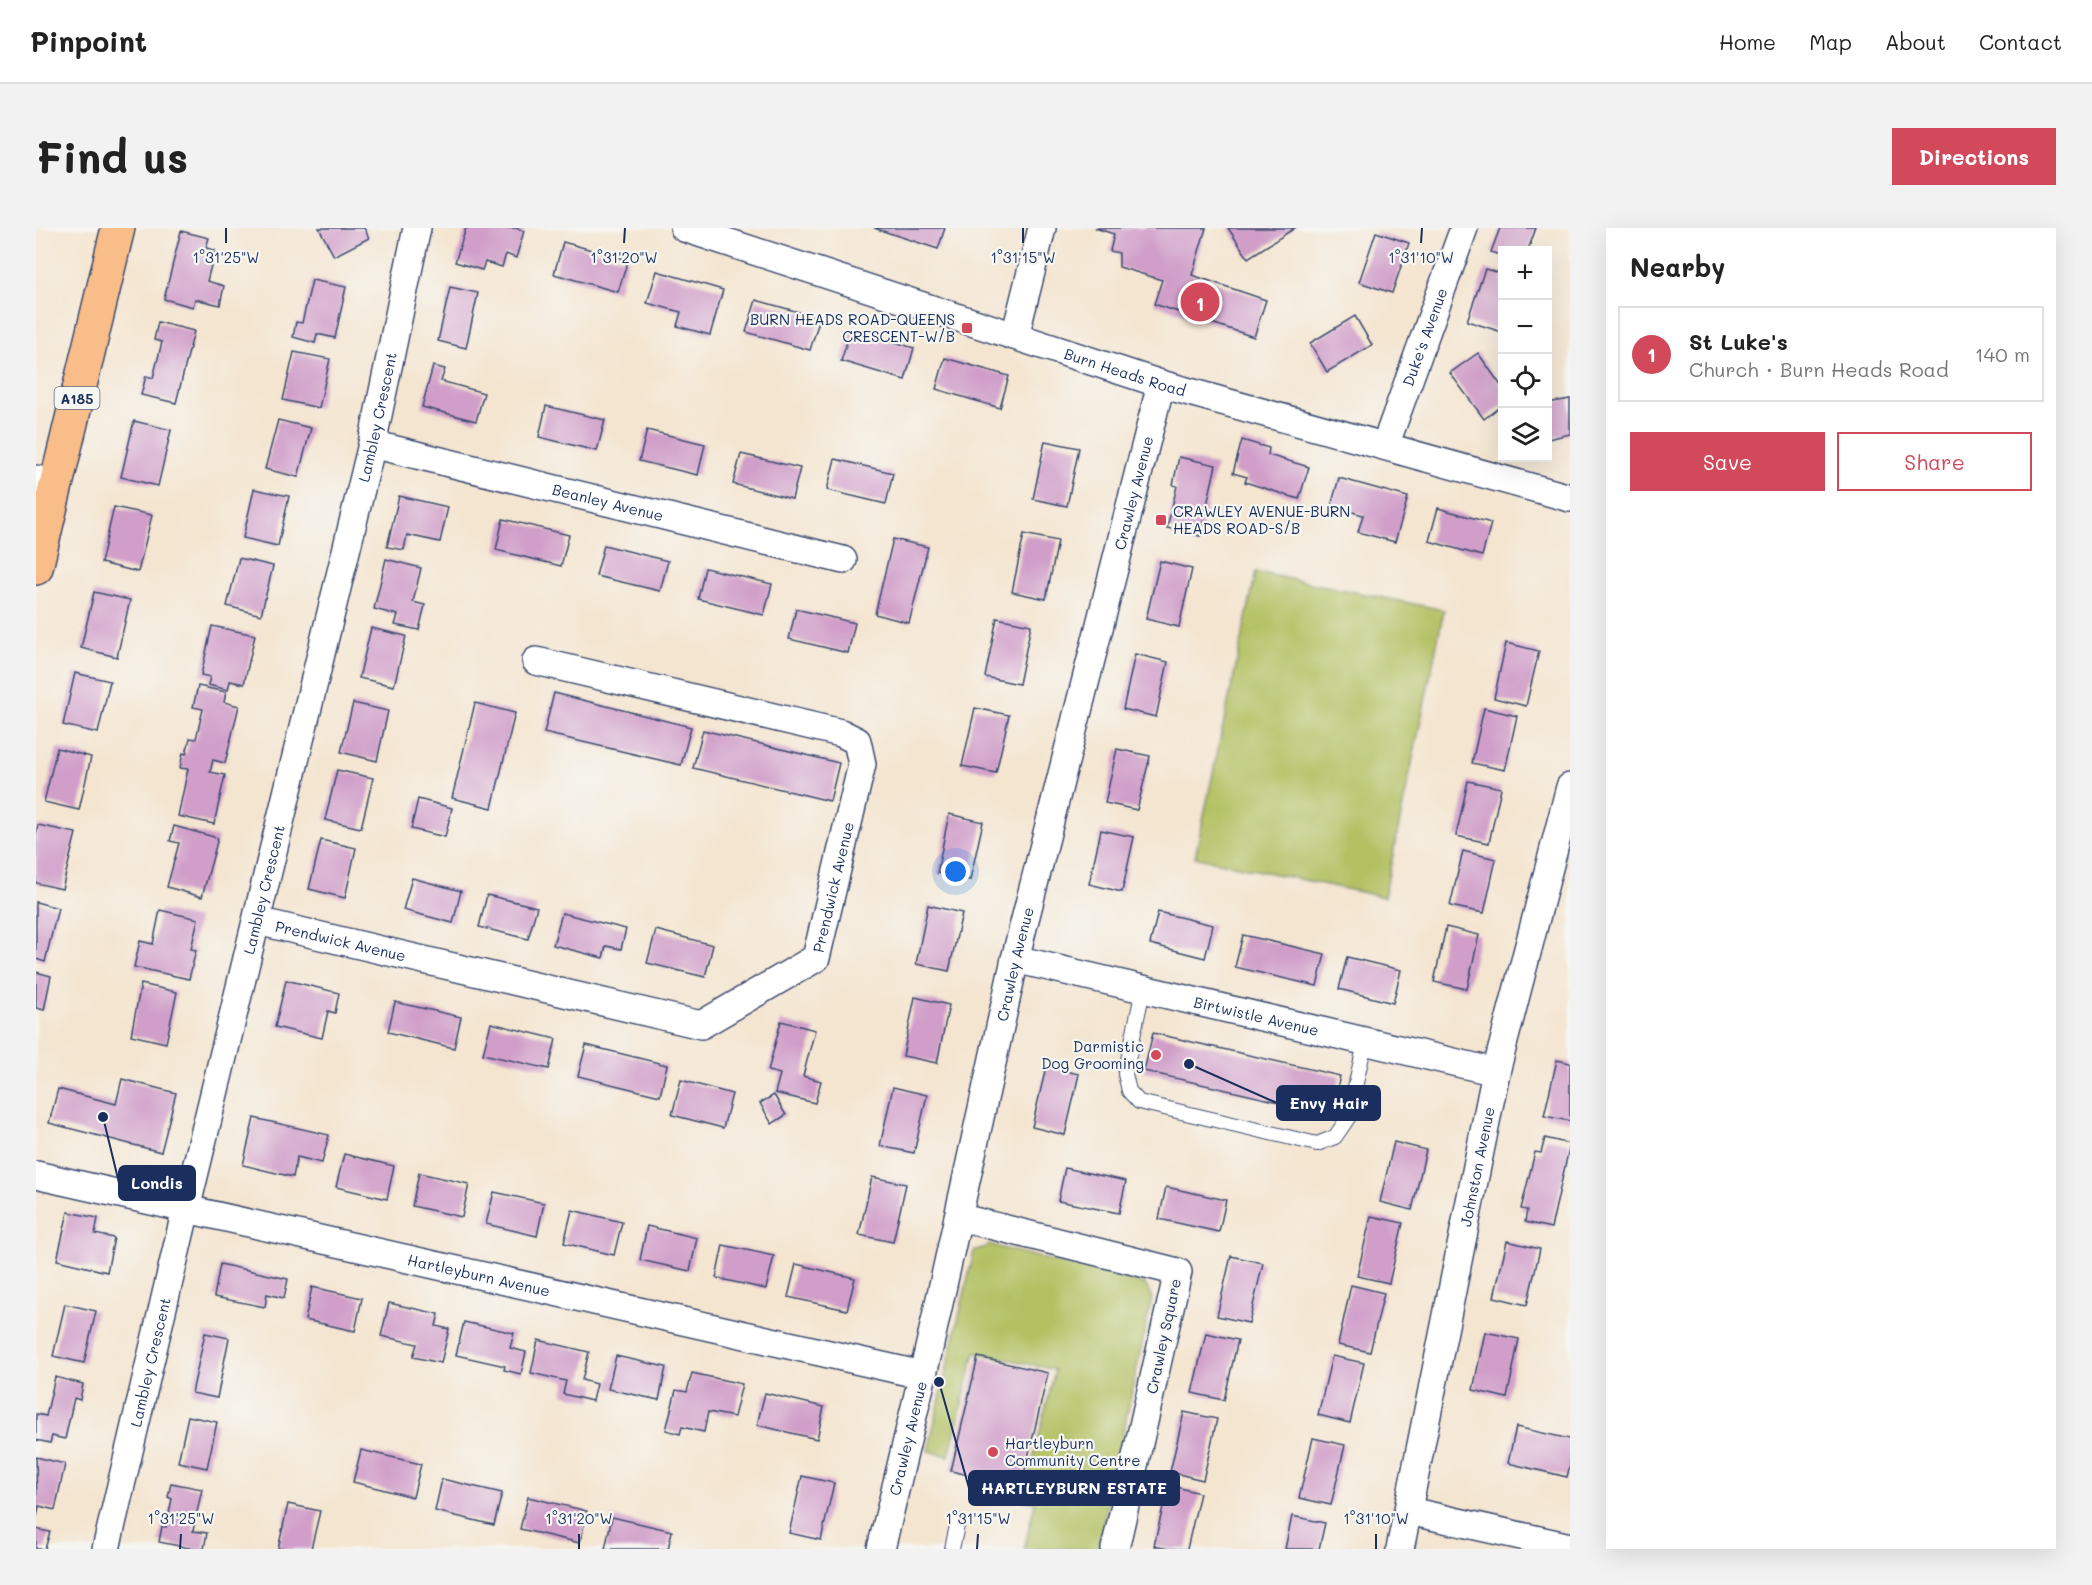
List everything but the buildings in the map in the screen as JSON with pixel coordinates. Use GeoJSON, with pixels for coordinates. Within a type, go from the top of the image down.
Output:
{"type":"FeatureCollection","features":[{"type":"Feature","properties":{"kind":"main road","name":"A185"},"geometry":{"type":"LineString","coordinates":[[36,568],[46,481],[118,228]]}},
{"type":"Feature","properties":{"kind":"street","name":"Lambley Crescent"},"geometry":{"type":"LineString","coordinates":[[106,1549],[372,444],[417,228]]}},
{"type":"Feature","properties":{"kind":"street","name":"Burn Heads Road"},"geometry":{"type":"LineString","coordinates":[[684,228],[1161,384],[1570,498]]}},
{"type":"Feature","properties":{"kind":"street"},"geometry":{"type":"LineString","coordinates":[[1015,336],[1042,228]]}},
{"type":"Feature","properties":{"kind":"street","name":"Duke's Avenue"},"geometry":{"type":"LineString","coordinates":[[1385,446],[1464,228]]}},
{"type":"Feature","properties":{"kind":"street","name":"Crawley Avenue"},"geometry":{"type":"LineString","coordinates":[[881,1549],[1015,959],[1161,384]]}},
{"type":"Feature","properties":{"kind":"street","name":"Beanley Avenue"},"geometry":{"type":"LineString","coordinates":[[372,444],[843,560]]}},
{"type":"Feature","properties":{"kind":"street","name":"Prendwick Avenue"},"geometry":{"type":"LineString","coordinates":[[256,921],[701,1025],[816,957],[862,764],[857,741],[841,733],[536,661]]}},
{"type":"Feature","properties":{"kind":"street","name":"Johnston Avenue"},"geometry":{"type":"LineString","coordinates":[[1400,1549],[1496,1072],[1570,787]]}},
{"type":"Feature","properties":{"kind":"street","name":"Birtwistle Avenue"},"geometry":{"type":"LineString","coordinates":[[1015,959],[1496,1072]]}},
{"type":"Feature","properties":{"kind":"street","name":"Hartleyburn Avenue"},"geometry":{"type":"LineString","coordinates":[[36,1175],[922,1375]]}},
{"type":"Feature","properties":{"kind":"street","name":"Crawley Square"},"geometry":{"type":"LineString","coordinates":[[958,1217],[1178,1272],[1115,1549]]}},
{"type":"Feature","properties":{"kind":"street"},"geometry":{"type":"LineString","coordinates":[[1409,1511],[1570,1546]]}},
{"type":"Feature","properties":{"kind":"lane"},"geometry":{"type":"LineString","coordinates":[[1143,990],[1125,1074],[1129,1091],[1139,1102],[1306,1142],[1317,1144],[1335,1137],[1348,1118],[1365,1042]]}},
{"type":"Feature","properties":{"kind":"lane"},"geometry":{"type":"LineString","coordinates":[[952,1549],[958,1521]]}},
{"type":"Feature","properties":{"kind":"green space"},"geometry":{"type":"Polygon","coordinates":[[[1256,572],[1444,610],[1384,897],[1195,857],[1256,572]]]}},
{"type":"Feature","properties":{"kind":"green space"},"geometry":{"type":"Polygon","coordinates":[[[990,1245],[1145,1284],[1152,1298],[1098,1549],[1024,1549],[1035,1503],[1023,1500],[1055,1370],[975,1352],[949,1456],[928,1451],[974,1251],[990,1245]]]}},
{"type":"Feature","properties":{"kind":"place","name":"St Luke's"},"geometry":{"type":"Point","coordinates":[1200,302]}},
{"type":"Feature","properties":{"kind":"place","name":"BURN HEADS ROAD-QUEENS CRESCENT-W/B"},"geometry":{"type":"Point","coordinates":[967,328]}},
{"type":"Feature","properties":{"kind":"place","name":"CRAWLEY AVENUE-BURN HEADS ROAD-S/B"},"geometry":{"type":"Point","coordinates":[1161,520]}},
{"type":"Feature","properties":{"kind":"place","name":"Darmistic Dog Grooming"},"geometry":{"type":"Point","coordinates":[1156,1055]}},
{"type":"Feature","properties":{"kind":"place","name":"Envy Hair"},"geometry":{"type":"Point","coordinates":[1189,1064]}},
{"type":"Feature","properties":{"kind":"place","name":"Londis"},"geometry":{"type":"Point","coordinates":[103,1117]}},
{"type":"Feature","properties":{"kind":"place","name":"HARTLEYBURN ESTATE"},"geometry":{"type":"Point","coordinates":[939,1382]}},
{"type":"Feature","properties":{"kind":"place","name":"Hartleyburn Community Centre"},"geometry":{"type":"Point","coordinates":[993,1452]}}]}
